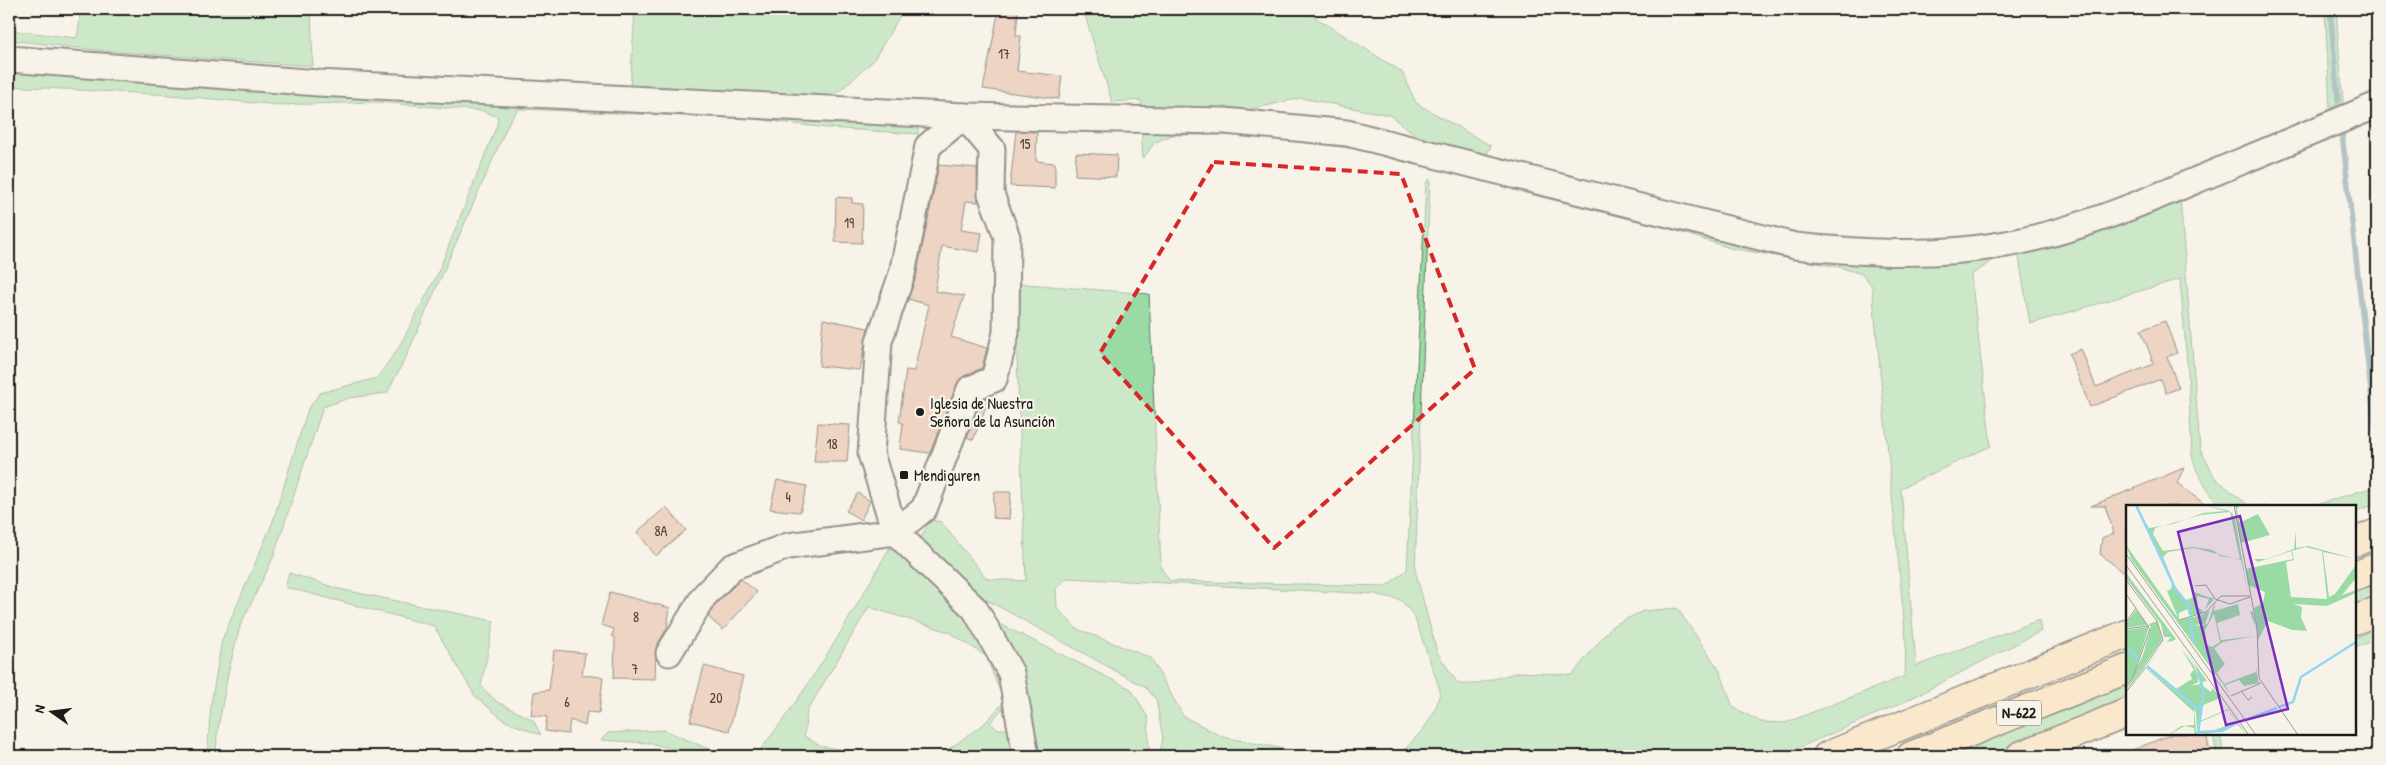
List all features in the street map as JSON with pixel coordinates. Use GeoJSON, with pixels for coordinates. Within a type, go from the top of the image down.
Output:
{"type":"FeatureCollection","features":[{"type":"Feature","properties":{"kind":"highway"},"geometry":{"type":"LineString","coordinates":[[2356,542],[2377,533]]}},
{"type":"Feature","properties":{"kind":"highway"},"geometry":{"type":"LineString","coordinates":[[2356,576],[2377,567]]}},
{"type":"Feature","properties":{"kind":"highway"},"geometry":{"type":"LineString","coordinates":[[2356,620],[2377,611]]}},
{"type":"Feature","properties":{"kind":"highway"},"geometry":{"type":"LineString","coordinates":[[1827,756],[2126,634]]}},
{"type":"Feature","properties":{"kind":"highway","name":"N-622"},"geometry":{"type":"LineString","coordinates":[[1911,756],[2126,669]]}},
{"type":"Feature","properties":{"kind":"highway","name":"N-622"},"geometry":{"type":"LineString","coordinates":[[2020,756],[2126,713]]}},
{"type":"Feature","properties":{"kind":"street"},"geometry":{"type":"LineString","coordinates":[[9,59],[318,83],[964,116],[1225,121],[1348,133],[1795,246],[1871,253],[1928,253],[2006,244],[2062,231],[2140,203],[2377,105]]}},
{"type":"Feature","properties":{"kind":"street"},"geometry":{"type":"LineString","coordinates":[[670,653],[704,596],[732,567],[788,546],[895,532],[924,509],[970,389],[994,379],[1006,333],[1007,237],[992,194],[992,149],[964,116]]}},
{"type":"Feature","properties":{"kind":"street"},"geometry":{"type":"LineString","coordinates":[[964,116],[928,146],[902,274],[879,341],[871,454],[895,532],[975,609],[1011,672],[1026,756]]}},
{"type":"Feature","properties":{"kind":"highlighted area"},"geometry":{"type":"Polygon","coordinates":[[[1214,162],[1401,174],[1475,369],[1274,548],[1100,353],[1214,162]]]}},
{"type":"Feature","properties":{"kind":"green space"},"geometry":{"type":"Polygon","coordinates":[[[76,9],[311,9],[313,66],[105,51],[9,40],[9,30],[77,38],[80,19],[76,9]]]}},
{"type":"Feature","properties":{"kind":"green space"},"geometry":{"type":"Polygon","coordinates":[[[635,9],[904,9],[873,61],[825,104],[630,90],[635,9]]]}},
{"type":"Feature","properties":{"kind":"green space"},"geometry":{"type":"Polygon","coordinates":[[[1083,9],[1302,9],[1402,72],[1416,103],[1491,146],[1483,161],[1430,145],[1389,115],[1301,98],[1230,114],[1142,113],[1141,100],[1112,102],[1083,9]]]}},
{"type":"Feature","properties":{"kind":"green space"},"geometry":{"type":"Polygon","coordinates":[[[2325,9],[2336,9],[2343,103],[2330,108],[2325,9]]]}},
{"type":"Feature","properties":{"kind":"green space"},"geometry":{"type":"Polygon","coordinates":[[[9,70],[209,88],[908,123],[918,128],[918,134],[827,128],[755,119],[519,109],[510,120],[406,357],[387,393],[349,398],[323,407],[273,558],[240,626],[228,673],[217,735],[216,756],[207,756],[211,704],[222,640],[272,524],[308,409],[320,393],[377,378],[399,347],[437,275],[497,125],[498,117],[483,111],[376,102],[278,105],[170,95],[9,86],[9,70]]]}},
{"type":"Feature","properties":{"kind":"green space"},"geometry":{"type":"Polygon","coordinates":[[[1141,128],[1287,131],[1485,179],[1412,164],[1362,150],[1291,140],[1231,135],[1172,135],[1154,143],[1143,159],[1141,128]]]}},
{"type":"Feature","properties":{"kind":"green space"},"geometry":{"type":"Polygon","coordinates":[[[1430,179],[1415,570],[1437,652],[1458,684],[1475,684],[1519,672],[1572,675],[1612,626],[1643,611],[1677,608],[1720,671],[1733,707],[1761,722],[1785,723],[1905,676],[1906,641],[1872,286],[1862,274],[1839,267],[1730,248],[1667,228],[1513,190],[1489,180],[1729,239],[1984,255],[1991,262],[1971,275],[1991,446],[1901,488],[1916,666],[2039,620],[2041,631],[1906,701],[1780,756],[1394,756],[1399,755],[1426,726],[1435,709],[1440,690],[1414,616],[1401,600],[1375,594],[1068,578],[1056,588],[1057,608],[1077,629],[1151,658],[1183,716],[1223,737],[1320,756],[1159,756],[1163,739],[1156,699],[1145,687],[974,593],[918,543],[930,520],[941,522],[987,579],[1026,581],[1014,283],[1149,294],[1161,568],[1170,581],[1386,586],[1407,570],[1426,183],[1430,179]]]}},
{"type":"Feature","properties":{"kind":"green space"},"geometry":{"type":"Polygon","coordinates":[[[2180,198],[2200,449],[2215,478],[2248,505],[2222,505],[2211,496],[2197,471],[2192,456],[2188,374],[2180,279],[2030,324],[2018,252],[2180,198]]]}},
{"type":"Feature","properties":{"kind":"green space"},"geometry":{"type":"Polygon","coordinates":[[[2377,486],[2377,504],[2356,511],[2356,505],[2315,505],[2377,486]]]}},
{"type":"Feature","properties":{"kind":"green space"},"geometry":{"type":"Polygon","coordinates":[[[890,547],[910,557],[964,611],[1010,691],[1008,702],[990,723],[997,729],[1015,729],[1016,756],[939,756],[984,724],[1004,702],[986,656],[949,632],[869,607],[807,711],[804,736],[820,746],[881,756],[755,756],[810,681],[890,547]]]}},
{"type":"Feature","properties":{"kind":"green space"},"geometry":{"type":"Polygon","coordinates":[[[289,573],[339,589],[494,621],[481,686],[497,702],[533,720],[541,735],[505,721],[475,696],[434,626],[285,587],[289,573]]]}},
{"type":"Feature","properties":{"kind":"green space"},"geometry":{"type":"Polygon","coordinates":[[[2377,584],[2377,599],[2356,608],[2356,593],[2377,584]]]}},
{"type":"Feature","properties":{"kind":"green space"},"geometry":{"type":"Polygon","coordinates":[[[1002,625],[1131,689],[1148,718],[1149,756],[1034,756],[1027,687],[997,635],[1002,625]]]}},
{"type":"Feature","properties":{"kind":"green space"},"geometry":{"type":"Polygon","coordinates":[[[2377,628],[2377,639],[2356,648],[2356,638],[2377,628]]]}},
{"type":"Feature","properties":{"kind":"green space"},"geometry":{"type":"Polygon","coordinates":[[[2126,684],[2126,700],[1988,756],[1947,756],[2126,684]]]}},
{"type":"Feature","properties":{"kind":"green space"},"geometry":{"type":"Polygon","coordinates":[[[664,730],[725,756],[693,756],[650,743],[601,740],[608,733],[664,730]]]}},
{"type":"Feature","properties":{"kind":"green space"},"geometry":{"type":"Polygon","coordinates":[[[2213,735],[2220,735],[2224,756],[2217,756],[2213,735]]]}},
{"type":"Feature","properties":{"kind":"building"},"geometry":{"type":"Polygon","coordinates":[[[999,9],[1018,9],[1016,36],[1021,36],[1017,71],[1062,76],[1059,99],[983,89],[999,9]]]}},
{"type":"Feature","properties":{"kind":"building"},"geometry":{"type":"Polygon","coordinates":[[[1016,131],[1037,132],[1036,161],[1055,163],[1055,188],[1010,186],[1016,131]]]}},
{"type":"Feature","properties":{"kind":"building"},"geometry":{"type":"Polygon","coordinates":[[[1076,153],[1117,155],[1116,177],[1075,175],[1076,153]]]}},
{"type":"Feature","properties":{"kind":"building"},"geometry":{"type":"Polygon","coordinates":[[[939,165],[977,168],[978,202],[966,201],[961,230],[982,233],[979,252],[942,246],[935,291],[964,296],[951,337],[987,348],[982,368],[964,376],[957,384],[930,453],[900,449],[903,423],[899,422],[906,370],[914,371],[929,305],[908,299],[916,277],[939,165]]]}},
{"type":"Feature","properties":{"kind":"building"},"geometry":{"type":"Polygon","coordinates":[[[836,197],[852,198],[852,203],[863,204],[862,243],[835,242],[836,197]]]}},
{"type":"Feature","properties":{"kind":"building"},"geometry":{"type":"Polygon","coordinates":[[[823,319],[868,328],[860,370],[819,366],[823,319]]]}},
{"type":"Feature","properties":{"kind":"building"},"geometry":{"type":"Polygon","coordinates":[[[2165,321],[2177,353],[2167,357],[2179,388],[2166,393],[2161,379],[2090,407],[2069,354],[2081,349],[2096,387],[2154,364],[2141,330],[2165,321]]]}},
{"type":"Feature","properties":{"kind":"building"},"geometry":{"type":"Polygon","coordinates":[[[990,396],[973,440],[967,437],[981,400],[990,396]]]}},
{"type":"Feature","properties":{"kind":"building"},"geometry":{"type":"Polygon","coordinates":[[[818,423],[850,425],[847,462],[814,462],[818,423]]]}},
{"type":"Feature","properties":{"kind":"building"},"geometry":{"type":"Polygon","coordinates":[[[2184,468],[2177,483],[2206,505],[2126,505],[2126,574],[2100,554],[2102,538],[2114,533],[2105,506],[2091,506],[2184,468]]]}},
{"type":"Feature","properties":{"kind":"building"},"geometry":{"type":"Polygon","coordinates":[[[777,480],[807,486],[800,512],[770,509],[777,480]]]}},
{"type":"Feature","properties":{"kind":"building"},"geometry":{"type":"Polygon","coordinates":[[[994,492],[1011,492],[1009,519],[993,518],[994,492]]]}},
{"type":"Feature","properties":{"kind":"building"},"geometry":{"type":"Polygon","coordinates":[[[858,493],[870,501],[861,520],[846,511],[858,493]]]}},
{"type":"Feature","properties":{"kind":"building"},"geometry":{"type":"Polygon","coordinates":[[[666,507],[686,530],[656,556],[637,532],[666,507]]]}},
{"type":"Feature","properties":{"kind":"building"},"geometry":{"type":"Polygon","coordinates":[[[741,579],[757,592],[723,630],[708,617],[715,605],[741,579]]]}},
{"type":"Feature","properties":{"kind":"building"},"geometry":{"type":"Polygon","coordinates":[[[610,592],[670,608],[667,628],[656,647],[655,679],[614,678],[615,637],[612,636],[614,629],[601,625],[610,592]]]}},
{"type":"Feature","properties":{"kind":"building"},"geometry":{"type":"Polygon","coordinates":[[[554,650],[585,653],[582,675],[603,677],[599,713],[587,712],[585,726],[570,720],[568,734],[545,731],[547,717],[531,715],[534,692],[549,690],[554,650]]]}},
{"type":"Feature","properties":{"kind":"building"},"geometry":{"type":"Polygon","coordinates":[[[704,666],[743,676],[729,731],[690,721],[704,666]]]}},
{"type":"Feature","properties":{"kind":"building"},"geometry":{"type":"Polygon","coordinates":[[[2170,735],[2206,735],[2211,756],[2118,756],[2170,735]]]}},
{"type":"Feature","properties":{"kind":"waterway"},"geometry":{"type":"LineString","coordinates":[[2330,9],[2338,100]]}},
{"type":"Feature","properties":{"kind":"waterway"},"geometry":{"type":"LineString","coordinates":[[2342,133],[2377,445]]}},
{"type":"Feature","properties":{"kind":"place","name":"Iglesia de Nuestra Señora de la Asunción"},"geometry":{"type":"Point","coordinates":[920,412]}},
{"type":"Feature","properties":{"kind":"place","name":"Mendiguren"},"geometry":{"type":"Point","coordinates":[904,475]}}]}
